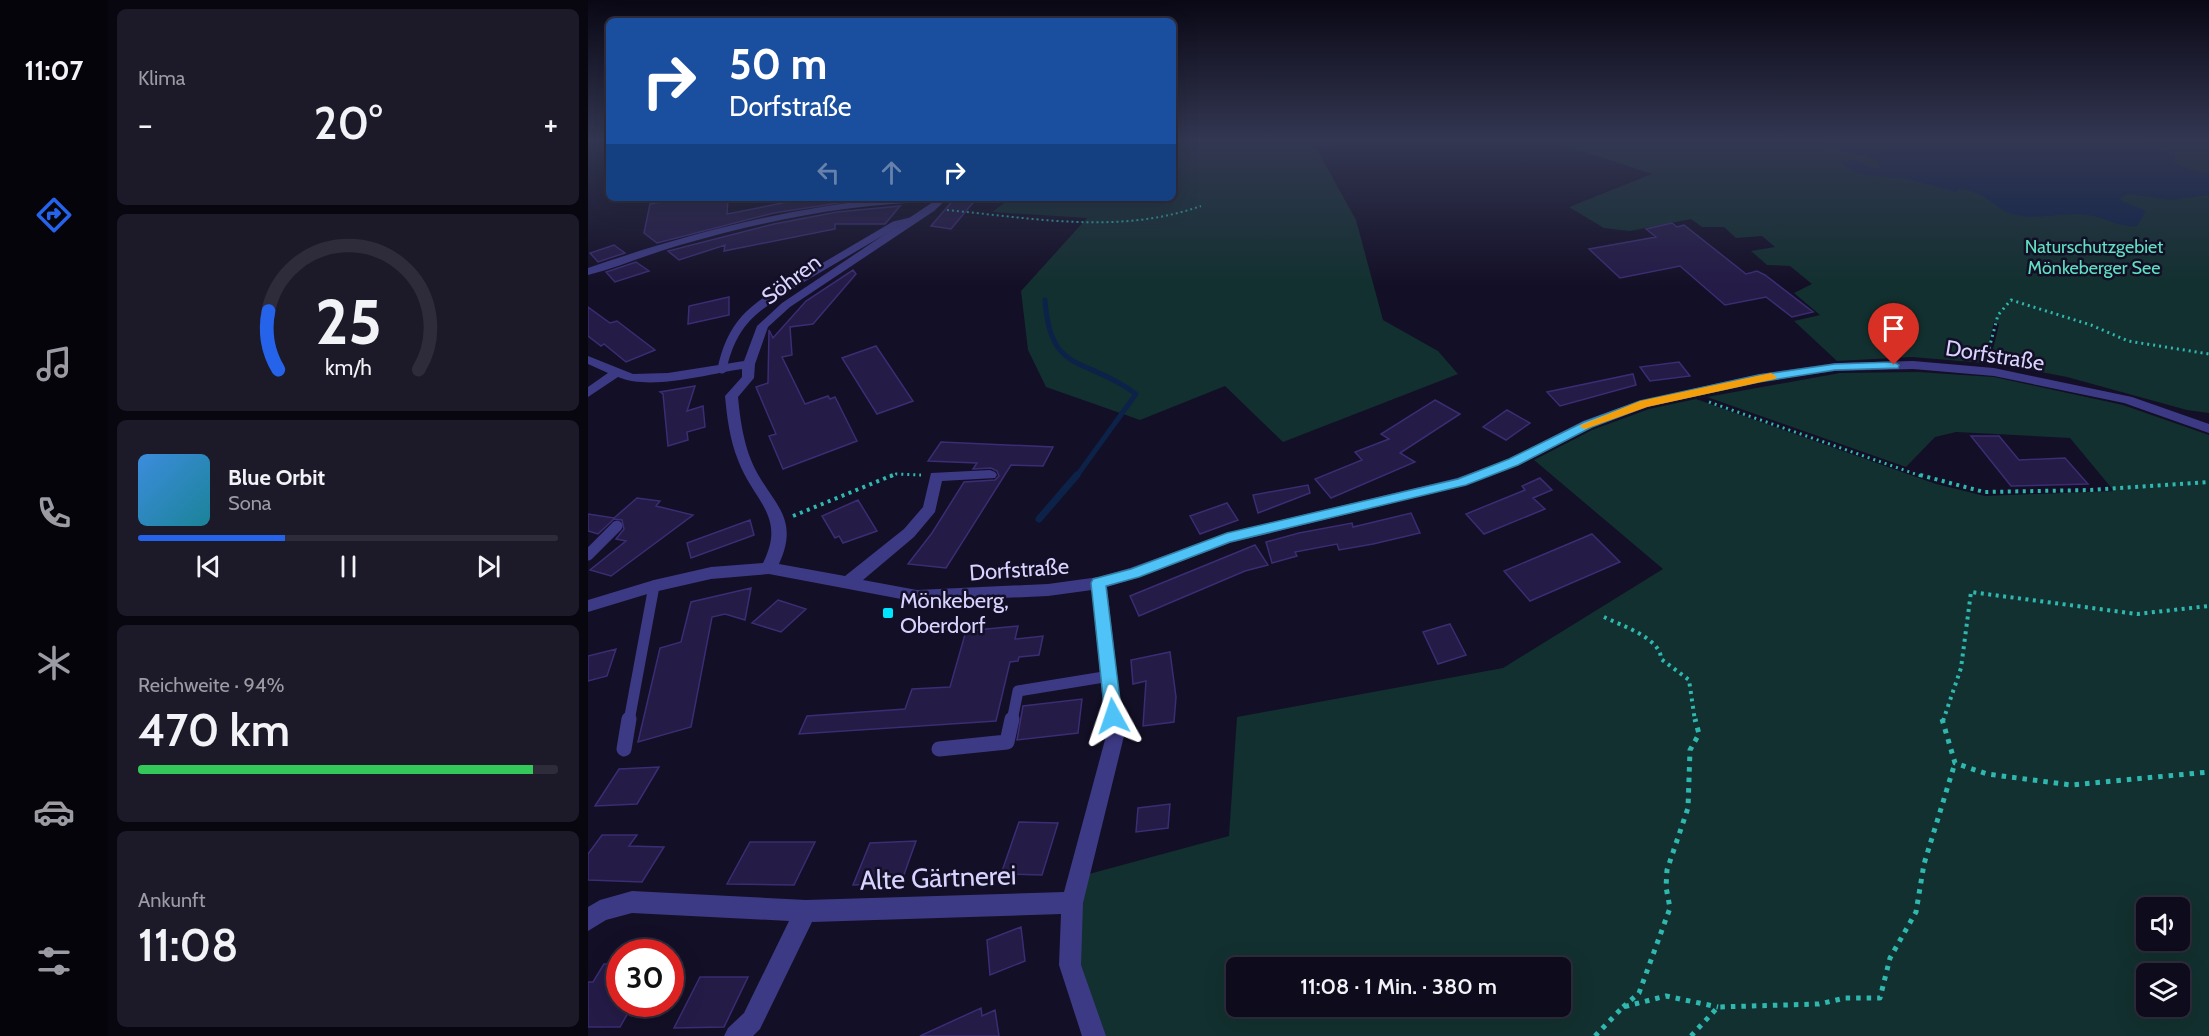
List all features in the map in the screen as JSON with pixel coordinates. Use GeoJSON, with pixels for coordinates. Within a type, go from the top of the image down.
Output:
{"type":"FeatureCollection","features":[{"type":"Feature","properties":{"kind":"street"},"geometry":{"type":"LineString","coordinates":[[588,272],[670,243],[727,228],[879,201]]}},
{"type":"Feature","properties":{"kind":"street","name":"Söhren"},"geometry":{"type":"LineString","coordinates":[[778,522],[744,459],[741,442],[735,430],[731,396],[748,378],[749,364],[764,326],[786,305],[932,209],[940,201]]}},
{"type":"Feature","properties":{"kind":"street"},"geometry":{"type":"LineString","coordinates":[[588,360],[631,378],[668,377],[749,364]]}},
{"type":"Feature","properties":{"kind":"street","name":"Dorfstraße"},"geometry":{"type":"LineString","coordinates":[[588,606],[654,586],[711,573],[769,568],[917,596],[1047,590],[1099,583],[1134,573],[1227,538],[1461,482],[1514,462],[1588,424],[1644,404],[1759,378],[1835,367],[1913,365],[1983,371],[2127,400],[2209,429]]}},
{"type":"Feature","properties":{"kind":"street"},"geometry":{"type":"LineString","coordinates":[[588,393],[616,373]]}},
{"type":"Feature","properties":{"kind":"street"},"geometry":{"type":"LineString","coordinates":[[849,582],[909,533],[930,508],[936,476],[990,475]]}},
{"type":"Feature","properties":{"kind":"street"},"geometry":{"type":"LineString","coordinates":[[769,568],[781,541],[778,522]]}},
{"type":"Feature","properties":{"kind":"street"},"geometry":{"type":"LineString","coordinates":[[1094,1036],[1070,965],[1072,903],[1115,736],[1099,583]]}},
{"type":"Feature","properties":{"kind":"street","name":"Alte Gärtnerei"},"geometry":{"type":"LineString","coordinates":[[588,920],[600,911],[632,902],[806,911],[1072,903]]}},
{"type":"Feature","properties":{"kind":"street"},"geometry":{"type":"LineString","coordinates":[[736,1036],[752,1021],[806,911]]}},
{"type":"Feature","properties":{"kind":"lane"},"geometry":{"type":"LineString","coordinates":[[722,369],[727,345],[746,318],[780,292],[894,225],[911,221]]}},
{"type":"Feature","properties":{"kind":"lane"},"geometry":{"type":"LineString","coordinates":[[588,555],[617,526]]}},
{"type":"Feature","properties":{"kind":"lane"},"geometry":{"type":"LineString","coordinates":[[624,749],[654,586]]}},
{"type":"Feature","properties":{"kind":"lane"},"geometry":{"type":"LineString","coordinates":[[939,749],[1007,742],[1018,691],[1110,676]]}},
{"type":"Feature","properties":{"kind":"path"},"geometry":{"type":"LineString","coordinates":[[932,209],[1091,222],[1169,218],[1201,206]]}},
{"type":"Feature","properties":{"kind":"path"},"geometry":{"type":"LineString","coordinates":[[1983,371],[1998,315],[2011,300],[2091,325],[2128,341],[2209,354]]}},
{"type":"Feature","properties":{"kind":"path"},"geometry":{"type":"LineString","coordinates":[[1693,393],[1711,403],[1937,481],[1984,492],[2091,490],[2209,482]]}},
{"type":"Feature","properties":{"kind":"path"},"geometry":{"type":"LineString","coordinates":[[778,522],[896,474],[936,476]]}},
{"type":"Feature","properties":{"kind":"path"},"geometry":{"type":"LineString","coordinates":[[1623,1007],[1666,996],[1718,1007],[1819,1004],[1845,998],[1880,998],[1890,958],[1916,912],[1924,864],[1955,763],[1942,719],[1961,668],[1971,592],[2137,614],[2209,606]]}},
{"type":"Feature","properties":{"kind":"path"},"geometry":{"type":"LineString","coordinates":[[1595,1036],[1639,993],[1670,908],[1666,887],[1667,870],[1688,808],[1690,750],[1699,734],[1692,710],[1689,680],[1661,659],[1661,654],[1647,637],[1604,617]]}},
{"type":"Feature","properties":{"kind":"path"},"geometry":{"type":"LineString","coordinates":[[1955,763],[1987,774],[2071,785],[2209,772]]}},
{"type":"Feature","properties":{"kind":"path"},"geometry":{"type":"LineString","coordinates":[[1691,1036],[1718,1007]]}},
{"type":"Feature","properties":{"kind":"green space"},"geometry":{"type":"Polygon","coordinates":[[[1176,189],[1339,189],[1356,220],[1383,320],[1438,351],[1458,374],[1283,442],[1225,386],[1140,420],[1046,387],[1028,350],[1021,291],[1087,218],[992,212],[1007,201],[1176,201],[1176,189]]]}},
{"type":"Feature","properties":{"kind":"green space","name":"Naturschutzgebiet Mönkeberger See"},"geometry":{"type":"Polygon","coordinates":[[[1613,189],[2209,189],[2209,413],[2187,410],[2067,377],[1990,362],[1999,324],[1994,322],[1984,363],[1912,357],[1837,361],[1794,321],[1820,315],[1794,293],[1812,284],[1790,266],[1767,265],[1751,251],[1775,247],[1762,236],[1736,238],[1724,227],[1702,227],[1691,219],[1630,231],[1604,228],[1569,207],[1613,189]]]}},
{"type":"Feature","properties":{"kind":"green space"},"geometry":{"type":"Polygon","coordinates":[[[1918,372],[1994,377],[2123,405],[2209,435],[2209,1036],[1094,1036],[1070,965],[1078,877],[1229,836],[1237,717],[1503,668],[1663,569],[1534,460],[1592,430],[1649,409],[1696,399],[1936,484],[1985,496],[2114,491],[2070,438],[1956,432],[1935,437],[1906,467],[1707,397],[1840,373],[1918,372]]]}},
{"type":"Feature","properties":{"kind":"water"},"geometry":{"type":"Polygon","coordinates":[[[1963,189],[2209,189],[2209,195],[2171,200],[2128,194],[2120,198],[2122,201],[2146,211],[2137,226],[2131,226],[2087,215],[2021,216],[2008,213],[1973,192],[1963,189]]]}},
{"type":"Feature","properties":{"kind":"building"},"geometry":{"type":"Polygon","coordinates":[[[669,201],[728,201],[727,214],[793,201],[851,201],[774,213],[657,243],[644,233],[650,204],[669,201]]]}},
{"type":"Feature","properties":{"kind":"building"},"geometry":{"type":"Polygon","coordinates":[[[952,201],[974,201],[951,229],[931,226],[952,201]]]}},
{"type":"Feature","properties":{"kind":"building"},"geometry":{"type":"Polygon","coordinates":[[[900,206],[885,224],[835,224],[835,229],[724,251],[725,245],[679,260],[668,251],[774,224],[837,212],[900,206]]]}},
{"type":"Feature","properties":{"kind":"building"},"geometry":{"type":"Polygon","coordinates":[[[1672,223],[1677,227],[1684,225],[1746,274],[1757,271],[1765,275],[1813,312],[1792,317],[1766,297],[1725,305],[1680,266],[1620,278],[1589,249],[1656,237],[1646,229],[1672,223]]]}},
{"type":"Feature","properties":{"kind":"building"},"geometry":{"type":"Polygon","coordinates":[[[614,245],[625,253],[598,262],[590,253],[614,245]]]}},
{"type":"Feature","properties":{"kind":"building"},"geometry":{"type":"Polygon","coordinates":[[[636,262],[649,271],[615,282],[606,272],[636,262]]]}},
{"type":"Feature","properties":{"kind":"building"},"geometry":{"type":"Polygon","coordinates":[[[853,270],[856,274],[813,324],[790,327],[792,355],[782,357],[805,404],[828,396],[830,399],[835,397],[857,441],[783,469],[769,436],[776,434],[756,387],[768,383],[769,330],[773,338],[806,301],[853,270]]]}},
{"type":"Feature","properties":{"kind":"building"},"geometry":{"type":"Polygon","coordinates":[[[729,297],[729,315],[688,324],[689,306],[729,297]]]}},
{"type":"Feature","properties":{"kind":"building"},"geometry":{"type":"Polygon","coordinates":[[[588,307],[610,323],[617,321],[655,350],[626,362],[604,344],[601,346],[588,336],[588,307]]]}},
{"type":"Feature","properties":{"kind":"building"},"geometry":{"type":"Polygon","coordinates":[[[876,346],[913,401],[877,414],[842,358],[876,346]]]}},
{"type":"Feature","properties":{"kind":"building"},"geometry":{"type":"Polygon","coordinates":[[[1679,362],[1690,376],[1650,381],[1640,367],[1679,362]]]}},
{"type":"Feature","properties":{"kind":"building"},"geometry":{"type":"Polygon","coordinates":[[[1633,374],[1636,385],[1560,406],[1547,392],[1633,374]]]}},
{"type":"Feature","properties":{"kind":"building"},"geometry":{"type":"Polygon","coordinates":[[[695,386],[687,411],[703,406],[705,427],[687,432],[688,440],[668,446],[663,394],[660,392],[695,386]]]}},
{"type":"Feature","properties":{"kind":"building"},"geometry":{"type":"Polygon","coordinates":[[[1435,400],[1460,414],[1400,453],[1415,462],[1331,498],[1315,479],[1362,460],[1355,452],[1389,439],[1381,434],[1435,400]]]}},
{"type":"Feature","properties":{"kind":"building"},"geometry":{"type":"Polygon","coordinates":[[[1507,410],[1530,423],[1506,440],[1483,427],[1507,410]]]}},
{"type":"Feature","properties":{"kind":"building"},"geometry":{"type":"Polygon","coordinates":[[[1971,436],[1999,436],[2019,460],[2065,458],[2088,484],[2011,486],[1971,436]]]}},
{"type":"Feature","properties":{"kind":"building"},"geometry":{"type":"Polygon","coordinates":[[[941,442],[1053,447],[1043,466],[1011,465],[946,568],[908,564],[932,533],[964,482],[995,480],[999,476],[997,471],[991,468],[973,469],[977,463],[928,461],[941,442]]]}},
{"type":"Feature","properties":{"kind":"building"},"geometry":{"type":"Polygon","coordinates":[[[1540,478],[1552,490],[1533,498],[1545,509],[1484,534],[1466,514],[1525,490],[1522,486],[1540,478]]]}},
{"type":"Feature","properties":{"kind":"building"},"geometry":{"type":"Polygon","coordinates":[[[1308,485],[1310,493],[1258,513],[1253,495],[1308,485]]]}},
{"type":"Feature","properties":{"kind":"building"},"geometry":{"type":"Polygon","coordinates":[[[637,498],[660,501],[656,506],[693,515],[611,576],[590,570],[626,541],[616,539],[624,529],[622,520],[614,519],[598,534],[588,531],[588,514],[614,518],[637,498]]]}},
{"type":"Feature","properties":{"kind":"building"},"geometry":{"type":"Polygon","coordinates":[[[858,500],[877,531],[843,543],[839,536],[835,538],[822,516],[858,500]]]}},
{"type":"Feature","properties":{"kind":"building"},"geometry":{"type":"Polygon","coordinates":[[[1227,503],[1238,520],[1200,534],[1190,516],[1227,503]]]}},
{"type":"Feature","properties":{"kind":"building"},"geometry":{"type":"Polygon","coordinates":[[[1411,513],[1420,533],[1373,544],[1339,550],[1337,544],[1295,552],[1297,556],[1272,563],[1266,542],[1352,523],[1353,527],[1411,513]]]}},
{"type":"Feature","properties":{"kind":"building"},"geometry":{"type":"Polygon","coordinates":[[[750,520],[754,535],[691,558],[687,543],[750,520]]]}},
{"type":"Feature","properties":{"kind":"building"},"geometry":{"type":"Polygon","coordinates":[[[1592,534],[1620,562],[1530,601],[1504,571],[1592,534]]]}},
{"type":"Feature","properties":{"kind":"building"},"geometry":{"type":"Polygon","coordinates":[[[1255,545],[1268,565],[1245,571],[1139,616],[1130,596],[1255,545]]]}},
{"type":"Feature","properties":{"kind":"building"},"geometry":{"type":"Polygon","coordinates":[[[751,588],[745,620],[725,614],[712,617],[691,727],[638,742],[660,648],[681,642],[691,602],[751,588]]]}},
{"type":"Feature","properties":{"kind":"building"},"geometry":{"type":"Polygon","coordinates":[[[778,600],[806,609],[781,632],[752,623],[778,600]]]}},
{"type":"Feature","properties":{"kind":"building"},"geometry":{"type":"Polygon","coordinates":[[[1450,624],[1466,655],[1438,664],[1423,632],[1450,624]]]}},
{"type":"Feature","properties":{"kind":"building"},"geometry":{"type":"Polygon","coordinates":[[[1018,626],[1015,639],[1043,636],[1039,655],[1019,657],[1018,661],[1010,662],[996,721],[799,734],[807,716],[905,709],[912,689],[950,687],[966,631],[1018,626]]]}},
{"type":"Feature","properties":{"kind":"building"},"geometry":{"type":"Polygon","coordinates":[[[616,649],[607,676],[588,681],[588,656],[616,649]]]}},
{"type":"Feature","properties":{"kind":"building"},"geometry":{"type":"Polygon","coordinates":[[[1170,652],[1176,697],[1174,722],[1143,726],[1146,681],[1133,684],[1131,660],[1170,652]]]}},
{"type":"Feature","properties":{"kind":"building"},"geometry":{"type":"Polygon","coordinates":[[[1082,699],[1078,733],[1017,740],[1023,706],[1082,699]]]}},
{"type":"Feature","properties":{"kind":"building"},"geometry":{"type":"Polygon","coordinates":[[[659,767],[637,804],[595,806],[619,769],[659,767]]]}},
{"type":"Feature","properties":{"kind":"building"},"geometry":{"type":"Polygon","coordinates":[[[1170,804],[1168,828],[1136,832],[1138,808],[1170,804]]]}},
{"type":"Feature","properties":{"kind":"building"},"geometry":{"type":"Polygon","coordinates":[[[1019,822],[1058,823],[1042,875],[1001,874],[1019,822]]]}},
{"type":"Feature","properties":{"kind":"building"},"geometry":{"type":"Polygon","coordinates":[[[602,835],[637,835],[629,846],[664,847],[642,882],[588,880],[588,854],[602,835]]]}},
{"type":"Feature","properties":{"kind":"building"},"geometry":{"type":"Polygon","coordinates":[[[916,841],[901,883],[853,885],[870,843],[916,841]]]}},
{"type":"Feature","properties":{"kind":"building"},"geometry":{"type":"Polygon","coordinates":[[[750,842],[815,842],[794,885],[727,884],[750,842]]]}},
{"type":"Feature","properties":{"kind":"building"},"geometry":{"type":"Polygon","coordinates":[[[1021,927],[1025,961],[990,975],[987,940],[1021,927]]]}},
{"type":"Feature","properties":{"kind":"building"},"geometry":{"type":"Polygon","coordinates":[[[606,964],[606,1017],[626,1017],[620,1027],[588,1027],[588,982],[593,982],[606,964]]]}},
{"type":"Feature","properties":{"kind":"building"},"geometry":{"type":"Polygon","coordinates":[[[700,977],[748,977],[724,1027],[674,1028],[680,1017],[684,1017],[684,1008],[700,977]]]}},
{"type":"Feature","properties":{"kind":"building"},"geometry":{"type":"Polygon","coordinates":[[[981,1008],[982,1016],[995,1010],[999,1036],[920,1036],[981,1008]]]}},
{"type":"Feature","properties":{"kind":"waterway"},"geometry":{"type":"LineString","coordinates":[[1045,300],[1048,324],[1054,341],[1063,353],[1136,394],[1076,477]]}},
{"type":"Feature","properties":{"kind":"waterway"},"geometry":{"type":"LineString","coordinates":[[1039,519],[1077,475]]}},
{"type":"Feature","properties":{"kind":"slow traffic"},"geometry":{"type":"LineString","coordinates":[[1585,426],[1644,404],[1771,377]]}},
{"type":"Feature","properties":{"kind":"place","name":"Mönkeberg, Oberdorf"},"geometry":{"type":"Point","coordinates":[888,613]}},
{"type":"Feature","properties":{"kind":"route"},"geometry":{"type":"LineString","coordinates":[[1113,716],[1105,621],[1099,583],[1134,573],[1227,538],[1277,524],[1461,482],[1514,462],[1588,424],[1644,404],[1759,378],[1835,367],[1894,365]]}}]}
